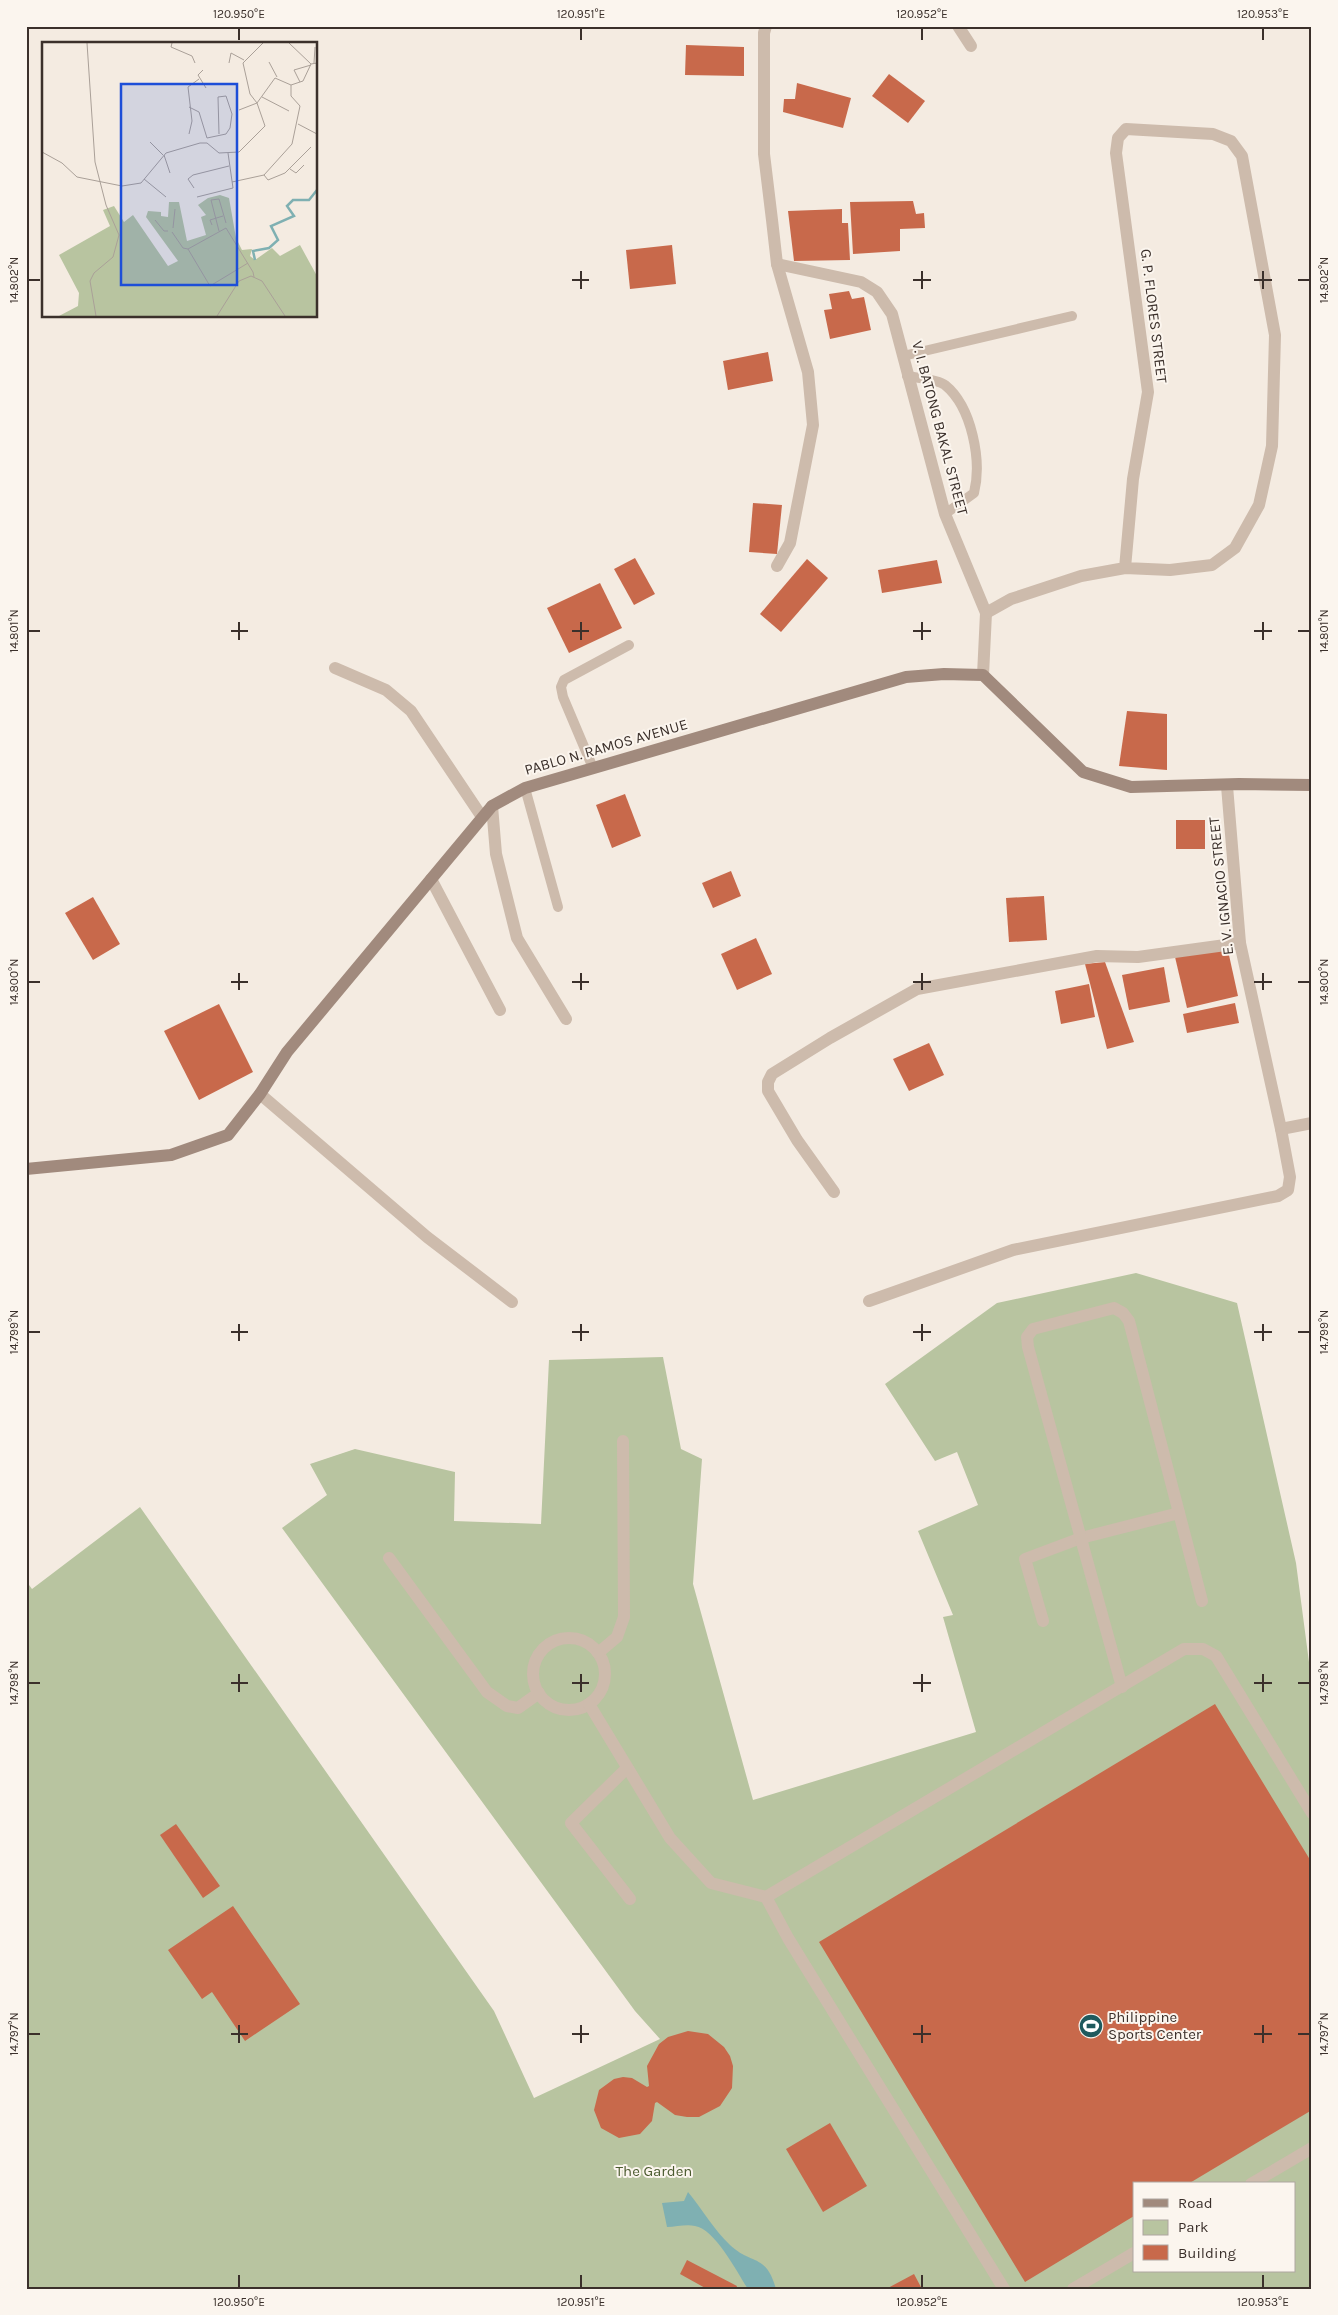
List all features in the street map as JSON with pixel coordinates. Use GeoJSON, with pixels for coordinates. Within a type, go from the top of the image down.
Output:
{"type":"FeatureCollection","features":[{"type":"Feature","properties":{"kind":"street"},"geometry":{"type":"LineString","coordinates":[[766,26],[764,33],[764,154],[778,264],[805,356],[813,425],[790,543],[777,566]]}},
{"type":"Feature","properties":{"kind":"street"},"geometry":{"type":"LineString","coordinates":[[958,26],[971,46]]}},
{"type":"Feature","properties":{"kind":"street","name":"G. P. FLORES STREET"},"geometry":{"type":"LineString","coordinates":[[1126,129],[1212,134],[1231,141],[1242,156],[1275,335],[1272,446],[1259,505],[1235,548],[1212,565],[1170,570],[1125,568],[1133,479],[1148,392],[1116,153],[1118,138],[1126,129]]}},
{"type":"Feature","properties":{"kind":"street","name":"V. I. BATONG BAKAL STREET"},"geometry":{"type":"LineString","coordinates":[[778,264],[861,282],[878,292],[892,314],[945,514],[986,613],[983,675]]}},
{"type":"Feature","properties":{"kind":"street"},"geometry":{"type":"LineString","coordinates":[[986,613],[1011,599],[1081,576],[1125,568]]}},
{"type":"Feature","properties":{"kind":"street"},"geometry":{"type":"LineString","coordinates":[[335,668],[386,690],[411,711],[482,817]]}},
{"type":"Feature","properties":{"kind":"street","name":"PABLO N. RAMOS AVENUE"},"geometry":{"type":"LineString","coordinates":[[26,1169],[172,1154],[228,1135],[260,1094],[287,1052],[482,817],[492,806],[525,788],[906,677],[944,674],[983,675]]}},
{"type":"Feature","properties":{"kind":"street"},"geometry":{"type":"LineString","coordinates":[[983,675],[1083,772],[1131,787],[1312,785]]}},
{"type":"Feature","properties":{"kind":"street","name":"E. V. IGNACIO STREET"},"geometry":{"type":"LineString","coordinates":[[869,1301],[1013,1250],[1278,1196],[1288,1190],[1290,1177],[1281,1129],[1240,943],[1227,786]]}},
{"type":"Feature","properties":{"kind":"street"},"geometry":{"type":"LineString","coordinates":[[492,806],[496,854],[517,938],[566,1019]]}},
{"type":"Feature","properties":{"kind":"street"},"geometry":{"type":"LineString","coordinates":[[431,879],[500,1010]]}},
{"type":"Feature","properties":{"kind":"street"},"geometry":{"type":"LineString","coordinates":[[834,1192],[797,1140],[768,1091],[768,1082],[772,1074],[830,1038],[917,989],[1096,956],[1138,957],[1240,943]]}},
{"type":"Feature","properties":{"kind":"street"},"geometry":{"type":"LineString","coordinates":[[260,1094],[427,1237],[512,1302]]}},
{"type":"Feature","properties":{"kind":"street"},"geometry":{"type":"LineString","coordinates":[[1281,1129],[1312,1123]]}},
{"type":"Feature","properties":{"kind":"street"},"geometry":{"type":"LineString","coordinates":[[1122,1686],[1028,1347],[1027,1337],[1033,1329],[1114,1308],[1123,1313],[1129,1322],[1202,1601]]}},
{"type":"Feature","properties":{"kind":"street"},"geometry":{"type":"LineString","coordinates":[[598,1653],[617,1637],[624,1617],[623,1441]]}},
{"type":"Feature","properties":{"kind":"street"},"geometry":{"type":"LineString","coordinates":[[1043,1621],[1025,1559],[1081,1538],[1179,1513]]}},
{"type":"Feature","properties":{"kind":"street"},"geometry":{"type":"LineString","coordinates":[[389,1558],[487,1692],[507,1706],[518,1708],[539,1693]]}},
{"type":"Feature","properties":{"kind":"street"},"geometry":{"type":"LineString","coordinates":[[574,1638],[586,1642],[598,1653],[605,1672],[604,1684],[598,1696],[589,1704],[567,1710],[551,1704],[539,1693],[534,1672],[542,1651],[550,1644],[562,1639],[574,1638]]}},
{"type":"Feature","properties":{"kind":"street"},"geometry":{"type":"LineString","coordinates":[[589,1704],[626,1769],[670,1838],[711,1883],[766,1897],[1184,1649],[1203,1649],[1216,1656],[1312,1813]]}},
{"type":"Feature","properties":{"kind":"street"},"geometry":{"type":"LineString","coordinates":[[626,1769],[571,1823],[630,1899]]}},
{"type":"Feature","properties":{"kind":"street"},"geometry":{"type":"LineString","coordinates":[[766,1897],[788,1938],[1004,2289]]}},
{"type":"Feature","properties":{"kind":"street"},"geometry":{"type":"LineString","coordinates":[[1254,2182],[1312,2148]]}},
{"type":"Feature","properties":{"kind":"street"},"geometry":{"type":"LineString","coordinates":[[1073,2289],[1133,2254]]}},
{"type":"Feature","properties":{"kind":"lane"},"geometry":{"type":"LineString","coordinates":[[903,356],[1072,316]]}},
{"type":"Feature","properties":{"kind":"lane"},"geometry":{"type":"LineString","coordinates":[[907,376],[944,384],[965,410],[970,424],[978,479],[974,493],[945,514]]}},
{"type":"Feature","properties":{"kind":"lane"},"geometry":{"type":"LineString","coordinates":[[593,768],[563,697],[561,687],[564,680],[629,645]]}},
{"type":"Feature","properties":{"kind":"lane"},"geometry":{"type":"LineString","coordinates":[[525,788],[558,907]]}},
{"type":"Feature","properties":{"kind":"green space","name":"The Garden"},"geometry":{"type":"Polygon","coordinates":[[[1136,1273],[1237,1303],[1296,1563],[1312,1685],[1312,2289],[26,2289],[26,1581],[32,1589],[140,1507],[494,2011],[534,2098],[660,2039],[635,2011],[282,1528],[327,1495],[310,1464],[355,1449],[455,1472],[454,1521],[541,1524],[549,1360],[663,1357],[681,1449],[702,1459],[693,1584],[753,1800],[976,1732],[943,1617],[953,1615],[918,1531],[978,1505],[957,1452],[935,1461],[885,1384],[997,1303],[1136,1273]]]}},
{"type":"Feature","properties":{"kind":"water"},"geometry":{"type":"Polygon","coordinates":[[[688,2192],[713,2226],[730,2245],[768,2270],[776,2289],[748,2289],[725,2252],[703,2229],[692,2225],[667,2227],[662,2203],[684,2201],[688,2192]]]}},
{"type":"Feature","properties":{"kind":"building"},"geometry":{"type":"Polygon","coordinates":[[[686,45],[744,47],[744,76],[685,75],[686,45]]]}},
{"type":"Feature","properties":{"kind":"building"},"geometry":{"type":"Polygon","coordinates":[[[889,74],[925,101],[908,123],[872,96],[889,74]]]}},
{"type":"Feature","properties":{"kind":"building"},"geometry":{"type":"Polygon","coordinates":[[[797,83],[851,98],[843,128],[783,112],[784,99],[795,99],[797,83]]]}},
{"type":"Feature","properties":{"kind":"building"},"geometry":{"type":"Polygon","coordinates":[[[913,201],[916,214],[924,213],[925,228],[900,229],[900,251],[853,254],[850,202],[913,201]]]}},
{"type":"Feature","properties":{"kind":"building"},"geometry":{"type":"Polygon","coordinates":[[[842,209],[842,223],[848,223],[850,260],[794,261],[788,211],[842,209]]]}},
{"type":"Feature","properties":{"kind":"building"},"geometry":{"type":"Polygon","coordinates":[[[672,245],[676,284],[630,289],[626,250],[672,245]]]}},
{"type":"Feature","properties":{"kind":"building"},"geometry":{"type":"Polygon","coordinates":[[[849,291],[852,299],[864,297],[871,330],[830,339],[824,310],[832,309],[829,294],[849,291]]]}},
{"type":"Feature","properties":{"kind":"building"},"geometry":{"type":"Polygon","coordinates":[[[768,352],[773,381],[728,390],[723,361],[768,352]]]}},
{"type":"Feature","properties":{"kind":"building"},"geometry":{"type":"Polygon","coordinates":[[[753,503],[782,505],[777,554],[749,552],[753,503]]]}},
{"type":"Feature","properties":{"kind":"building"},"geometry":{"type":"Polygon","coordinates":[[[635,558],[655,594],[634,605],[614,569],[635,558]]]}},
{"type":"Feature","properties":{"kind":"building"},"geometry":{"type":"Polygon","coordinates":[[[807,559],[828,578],[781,632],[760,614],[807,559]]]}},
{"type":"Feature","properties":{"kind":"building"},"geometry":{"type":"Polygon","coordinates":[[[937,560],[942,583],[882,593],[878,570],[937,560]]]}},
{"type":"Feature","properties":{"kind":"building"},"geometry":{"type":"Polygon","coordinates":[[[600,583],[622,628],[569,653],[547,608],[600,583]]]}},
{"type":"Feature","properties":{"kind":"building"},"geometry":{"type":"Polygon","coordinates":[[[1127,711],[1167,714],[1167,770],[1119,766],[1127,711]]]}},
{"type":"Feature","properties":{"kind":"building"},"geometry":{"type":"Polygon","coordinates":[[[625,794],[641,836],[612,848],[596,805],[625,794]]]}},
{"type":"Feature","properties":{"kind":"building"},"geometry":{"type":"Polygon","coordinates":[[[1176,820],[1205,820],[1205,849],[1176,849],[1176,820]]]}},
{"type":"Feature","properties":{"kind":"building"},"geometry":{"type":"Polygon","coordinates":[[[731,871],[741,896],[713,908],[702,883],[731,871]]]}},
{"type":"Feature","properties":{"kind":"building"},"geometry":{"type":"Polygon","coordinates":[[[1044,896],[1047,940],[1009,942],[1006,898],[1044,896]]]}},
{"type":"Feature","properties":{"kind":"building"},"geometry":{"type":"Polygon","coordinates":[[[93,897],[120,944],[93,960],[65,913],[93,897]]]}},
{"type":"Feature","properties":{"kind":"building"},"geometry":{"type":"Polygon","coordinates":[[[756,938],[772,974],[737,990],[721,954],[756,938]]]}},
{"type":"Feature","properties":{"kind":"building"},"geometry":{"type":"Polygon","coordinates":[[[1227,946],[1238,996],[1187,1008],[1175,957],[1227,946]]]}},
{"type":"Feature","properties":{"kind":"building"},"geometry":{"type":"Polygon","coordinates":[[[1105,962],[1134,1042],[1107,1049],[1085,964],[1105,962]]]}},
{"type":"Feature","properties":{"kind":"building"},"geometry":{"type":"Polygon","coordinates":[[[1164,967],[1170,1002],[1129,1010],[1122,975],[1164,967]]]}},
{"type":"Feature","properties":{"kind":"building"},"geometry":{"type":"Polygon","coordinates":[[[1089,984],[1095,1017],[1061,1024],[1055,991],[1089,984]]]}},
{"type":"Feature","properties":{"kind":"building"},"geometry":{"type":"Polygon","coordinates":[[[1235,1003],[1239,1023],[1187,1033],[1183,1014],[1235,1003]]]}},
{"type":"Feature","properties":{"kind":"building"},"geometry":{"type":"Polygon","coordinates":[[[219,1004],[253,1072],[199,1100],[164,1031],[219,1004]]]}},
{"type":"Feature","properties":{"kind":"building"},"geometry":{"type":"Polygon","coordinates":[[[929,1043],[944,1075],[909,1091],[893,1059],[929,1043]]]}},
{"type":"Feature","properties":{"kind":"building","name":"Philippine Sports Center"},"geometry":{"type":"Polygon","coordinates":[[[1215,1704],[1312,1863],[1312,2110],[1191,2182],[1133,2182],[1133,2217],[1025,2282],[819,1942],[1215,1704]]]}},
{"type":"Feature","properties":{"kind":"building"},"geometry":{"type":"Polygon","coordinates":[[[176,1824],[220,1886],[203,1898],[160,1835],[176,1824]]]}},
{"type":"Feature","properties":{"kind":"building"},"geometry":{"type":"Polygon","coordinates":[[[233,1906],[300,2004],[245,2041],[212,1992],[202,1999],[168,1950],[233,1906]]]}},
{"type":"Feature","properties":{"kind":"building"},"geometry":{"type":"Polygon","coordinates":[[[688,2031],[708,2034],[724,2047],[730,2056],[733,2066],[732,2088],[720,2106],[699,2117],[687,2117],[675,2115],[657,2102],[655,2103],[652,2121],[640,2134],[619,2138],[601,2128],[594,2110],[599,2090],[614,2079],[623,2077],[632,2078],[647,2087],[649,2086],[647,2066],[659,2044],[668,2037],[688,2031]]]}},
{"type":"Feature","properties":{"kind":"building"},"geometry":{"type":"Polygon","coordinates":[[[830,2123],[867,2186],[823,2212],[786,2149],[830,2123]]]}},
{"type":"Feature","properties":{"kind":"building"},"geometry":{"type":"Polygon","coordinates":[[[687,2260],[737,2286],[736,2289],[707,2289],[680,2274],[687,2260]]]}},
{"type":"Feature","properties":{"kind":"building"},"geometry":{"type":"Polygon","coordinates":[[[914,2274],[922,2289],[886,2289],[914,2274]]]}},
{"type":"Feature","properties":{"kind":"place","name":"Philippine Sports Center"},"geometry":{"type":"Point","coordinates":[1091,2026]}}]}
